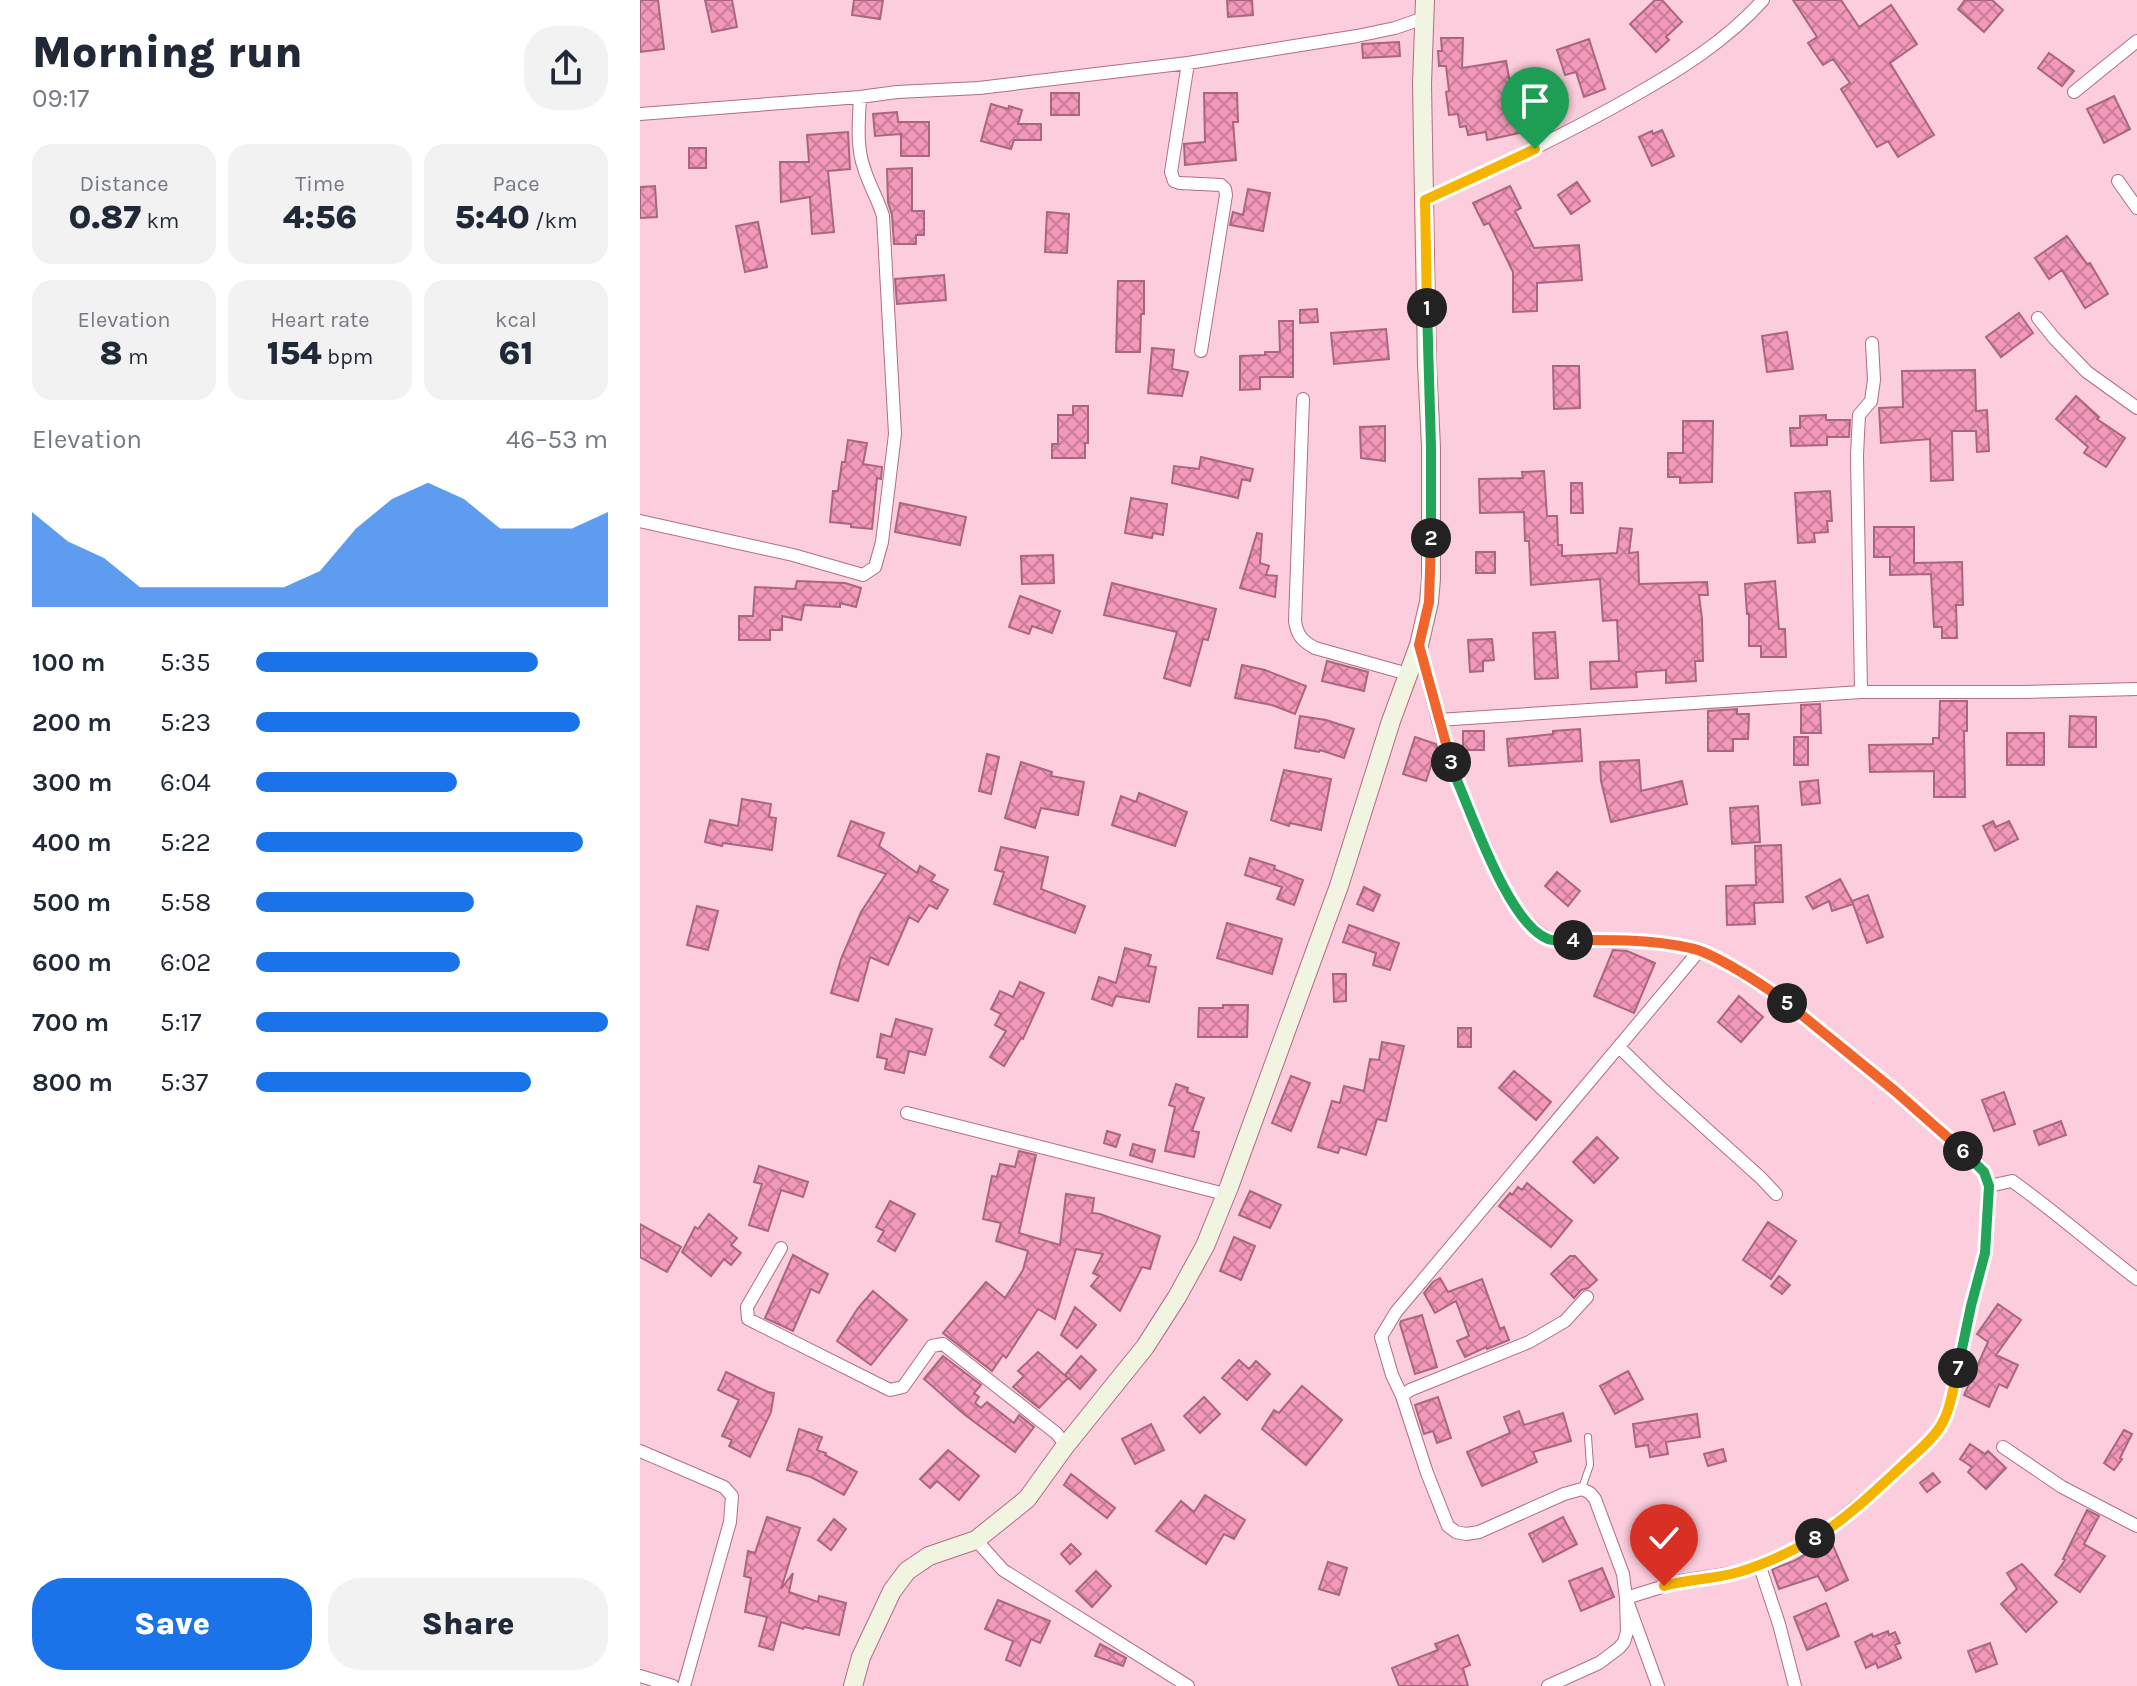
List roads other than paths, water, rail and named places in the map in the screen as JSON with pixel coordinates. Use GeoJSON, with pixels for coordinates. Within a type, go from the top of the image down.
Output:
{"type":"FeatureCollection","features":[{"type":"Feature","properties":{"kind":"street"},"geometry":{"type":"LineString","coordinates":[[1425,200],[1535,149],[1684,67],[1747,18],[1763,0]]}},
{"type":"Feature","properties":{"kind":"street"},"geometry":{"type":"LineString","coordinates":[[853,1686],[861,1657],[892,1591],[907,1571],[929,1556],[976,1540],[1027,1499],[1153,1335],[1205,1246],[1339,886],[1419,645],[1431,579],[1422,84],[1424,9]]}},
{"type":"Feature","properties":{"kind":"street"},"geometry":{"type":"LineString","coordinates":[[640,114],[979,88],[1188,63],[1395,28],[1424,9]]}},
{"type":"Feature","properties":{"kind":"street"},"geometry":{"type":"LineString","coordinates":[[2074,92],[2137,41]]}},
{"type":"Feature","properties":{"kind":"street"},"geometry":{"type":"LineString","coordinates":[[1188,63],[1171,172],[1174,181],[1180,183],[1221,185],[1226,195],[1201,351]]}},
{"type":"Feature","properties":{"kind":"street"},"geometry":{"type":"LineString","coordinates":[[640,521],[793,555],[863,575],[875,567],[882,542],[895,434],[883,216],[859,151],[860,97]]}},
{"type":"Feature","properties":{"kind":"street"},"geometry":{"type":"LineString","coordinates":[[2118,181],[2137,208]]}},
{"type":"Feature","properties":{"kind":"street"},"geometry":{"type":"LineString","coordinates":[[2038,318],[2087,372],[2137,408]]}},
{"type":"Feature","properties":{"kind":"street"},"geometry":{"type":"LineString","coordinates":[[1861,692],[1857,455],[1859,415],[1871,401],[1872,343]]}},
{"type":"Feature","properties":{"kind":"street"},"geometry":{"type":"LineString","coordinates":[[1303,399],[1297,634],[1315,648],[1408,674]]}},
{"type":"Feature","properties":{"kind":"street"},"geometry":{"type":"LineString","coordinates":[[1419,645],[1456,778],[1504,890],[1523,918],[1550,940],[1650,942],[1694,948],[1716,958],[1777,995],[1895,1091],[1978,1164],[1989,1186],[1985,1253],[1950,1402],[1941,1425],[1929,1441],[1826,1531],[1790,1553],[1739,1572],[1681,1581],[1626,1598]]}},
{"type":"Feature","properties":{"kind":"street"},"geometry":{"type":"LineString","coordinates":[[1438,720],[1861,692],[2137,689]]}},
{"type":"Feature","properties":{"kind":"street"},"geometry":{"type":"LineString","coordinates":[[1548,1686],[1599,1663],[1619,1648],[1627,1632],[1623,1574],[1595,1499],[1582,1489],[1479,1532],[1466,1534],[1448,1526],[1381,1337],[1396,1312],[1699,951]]}},
{"type":"Feature","properties":{"kind":"street"},"geometry":{"type":"LineString","coordinates":[[1619,1047],[1776,1194]]}},
{"type":"Feature","properties":{"kind":"street"},"geometry":{"type":"LineString","coordinates":[[907,1113],[1225,1194]]}},
{"type":"Feature","properties":{"kind":"street"},"geometry":{"type":"LineString","coordinates":[[1989,1186],[2012,1181],[2052,1209],[2137,1279]]}},
{"type":"Feature","properties":{"kind":"street"},"geometry":{"type":"LineString","coordinates":[[781,1248],[747,1307],[748,1319],[890,1390],[903,1387],[932,1346],[943,1344],[1056,1433],[1066,1445]]}},
{"type":"Feature","properties":{"kind":"street"},"geometry":{"type":"LineString","coordinates":[[1402,1396],[1529,1342],[1565,1321],[1587,1297]]}},
{"type":"Feature","properties":{"kind":"street"},"geometry":{"type":"LineString","coordinates":[[2003,1447],[2062,1487],[2137,1526]]}},
{"type":"Feature","properties":{"kind":"street"},"geometry":{"type":"LineString","coordinates":[[640,1451],[724,1487],[732,1496],[730,1522],[684,1686]]}},
{"type":"Feature","properties":{"kind":"street"},"geometry":{"type":"LineString","coordinates":[[976,1540],[1003,1570],[1188,1686]]}},
{"type":"Feature","properties":{"kind":"street"},"geometry":{"type":"LineString","coordinates":[[1759,1564],[1795,1686]]}},
{"type":"Feature","properties":{"kind":"street"},"geometry":{"type":"LineString","coordinates":[[1626,1598],[1658,1686]]}},
{"type":"Feature","properties":{"kind":"street"},"geometry":{"type":"LineString","coordinates":[[640,1676],[673,1686]]}},
{"type":"Feature","properties":{"kind":"lane"},"geometry":{"type":"LineString","coordinates":[[1582,1489],[1590,1465],[1588,1437]]}}]}
